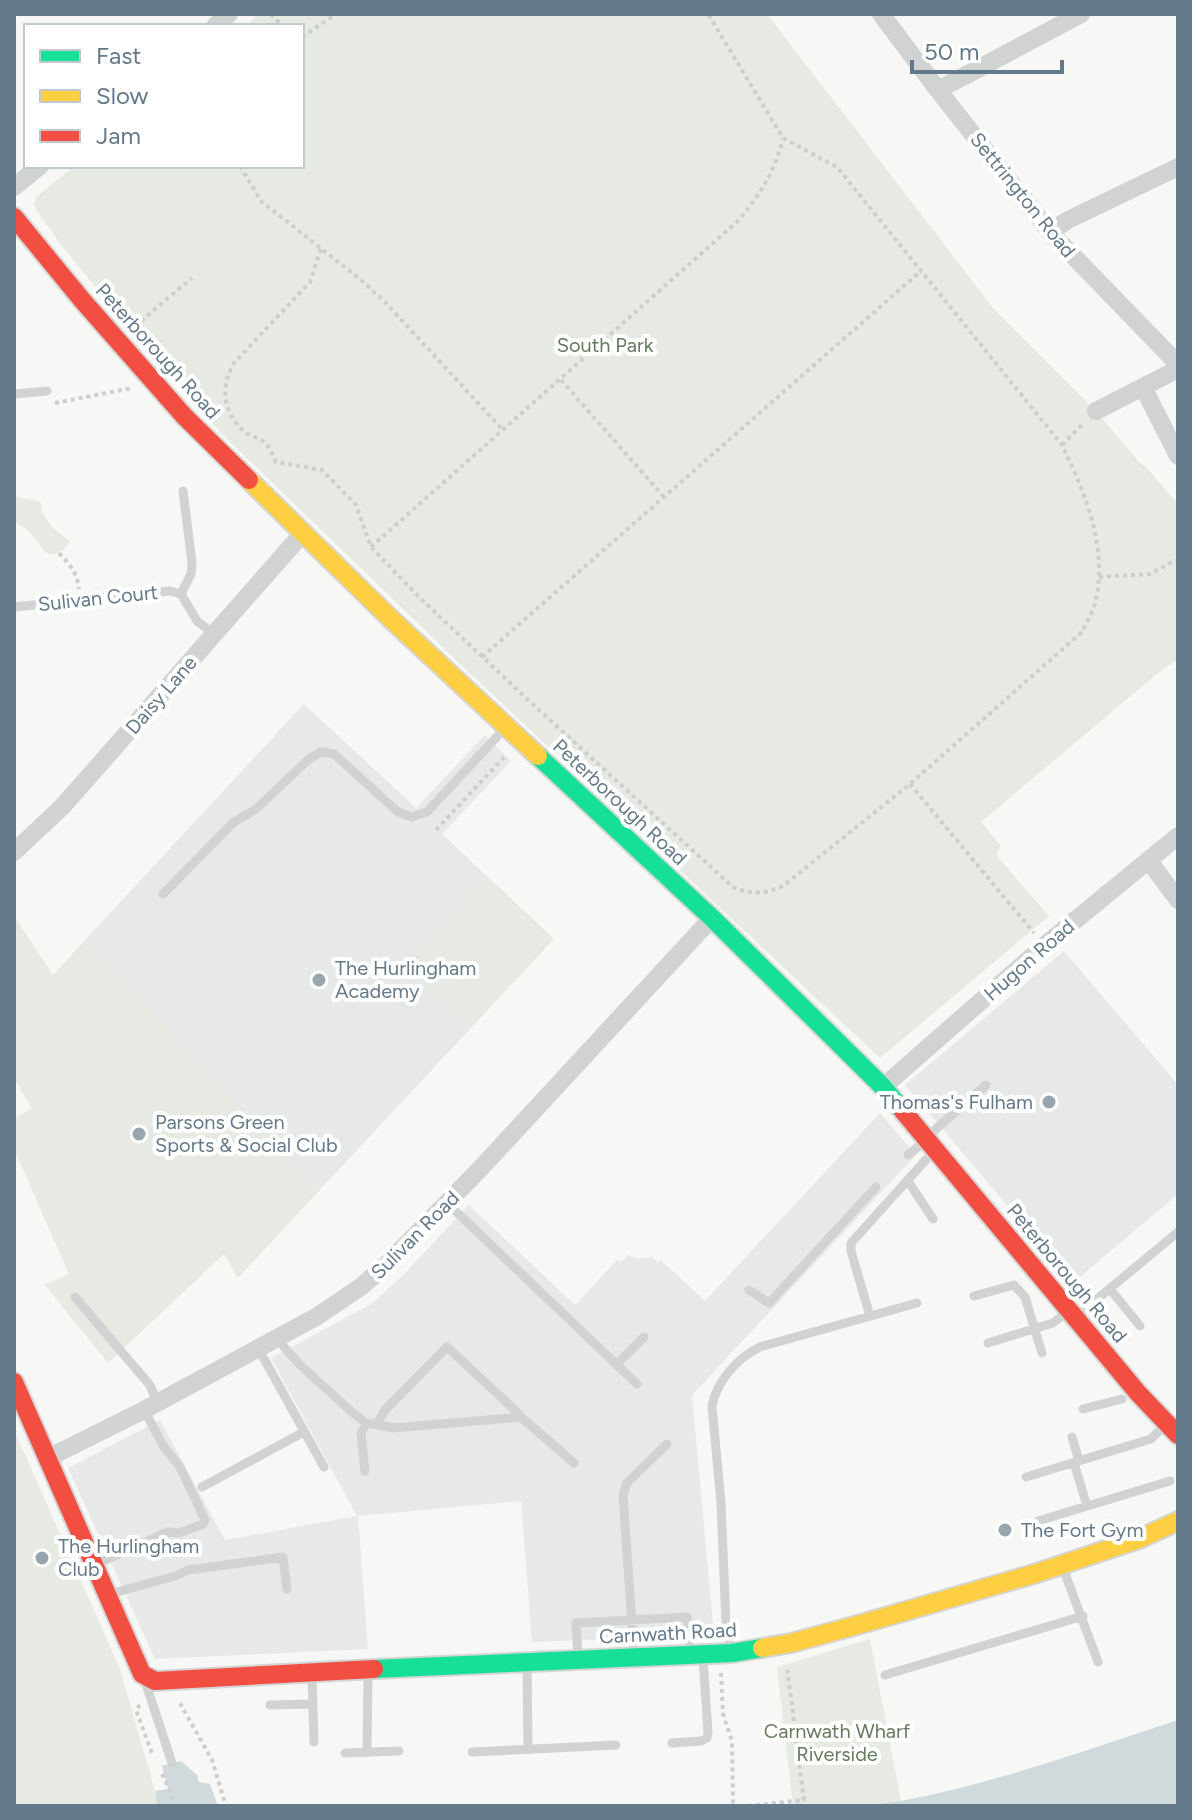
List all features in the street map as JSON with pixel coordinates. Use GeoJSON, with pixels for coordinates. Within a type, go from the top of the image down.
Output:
{"type":"FeatureCollection","features":[{"type":"Feature","properties":{"kind":"street","name":"Settrington Road"},"geometry":{"type":"LineString","coordinates":[[881,14],[1050,232],[1178,366]]}},
{"type":"Feature","properties":{"kind":"street"},"geometry":{"type":"LineString","coordinates":[[938,90],[1081,14]]}},
{"type":"Feature","properties":{"kind":"street"},"geometry":{"type":"LineString","coordinates":[[1050,232],[1068,220],[1178,167]]}},
{"type":"Feature","properties":{"kind":"street"},"geometry":{"type":"LineString","coordinates":[[14,187],[38,168]]}},
{"type":"Feature","properties":{"kind":"street","name":"Peterborough Road"},"geometry":{"type":"LineString","coordinates":[[14,217],[184,416],[392,620],[712,918],[883,1087],[1138,1393],[1172,1429]]}},
{"type":"Feature","properties":{"kind":"street"},"geometry":{"type":"LineString","coordinates":[[1096,411],[1178,366]]}},
{"type":"Feature","properties":{"kind":"street"},"geometry":{"type":"LineString","coordinates":[[1143,387],[1178,456]]}},
{"type":"Feature","properties":{"kind":"street","name":"Daisy Lane"},"geometry":{"type":"LineString","coordinates":[[14,852],[62,807],[303,533]]}},
{"type":"Feature","properties":{"kind":"street","name":"Hugon Road"},"geometry":{"type":"LineString","coordinates":[[883,1087],[1045,945],[1178,836]]}},
{"type":"Feature","properties":{"kind":"street"},"geometry":{"type":"LineString","coordinates":[[1149,861],[1178,900]]}},
{"type":"Feature","properties":{"kind":"street","name":"Sulivan Road"},"geometry":{"type":"LineString","coordinates":[[46,1459],[278,1338],[362,1286],[447,1203],[712,918]]}},
{"type":"Feature","properties":{"kind":"street"},"geometry":{"type":"LineString","coordinates":[[14,1382],[142,1674]]}},
{"type":"Feature","properties":{"kind":"street","name":"Carnwath Road"},"geometry":{"type":"LineString","coordinates":[[142,1674],[155,1681],[712,1655],[785,1644],[854,1626],[1128,1544],[1178,1521]]}},
{"type":"Feature","properties":{"kind":"lane"},"geometry":{"type":"LineString","coordinates":[[14,392],[47,391]]}},
{"type":"Feature","properties":{"kind":"lane","name":"Sulivan Court"},"geometry":{"type":"LineString","coordinates":[[181,594],[191,574],[192,563],[183,491]]}},
{"type":"Feature","properties":{"kind":"lane","name":"Sulivan Court"},"geometry":{"type":"LineString","coordinates":[[14,607],[170,591],[181,594],[197,621],[214,634]]}},
{"type":"Feature","properties":{"kind":"lane"},"geometry":{"type":"LineString","coordinates":[[163,894],[234,822],[256,809],[314,755],[334,754],[398,812],[412,817],[427,812],[507,726]]}},
{"type":"Feature","properties":{"kind":"lane"},"geometry":{"type":"LineString","coordinates":[[870,1316],[851,1243],[908,1181],[929,1143],[986,1085]]}},
{"type":"Feature","properties":{"kind":"lane"},"geometry":{"type":"LineString","coordinates":[[908,1155],[929,1143]]}},
{"type":"Feature","properties":{"kind":"lane"},"geometry":{"type":"LineString","coordinates":[[908,1181],[933,1219]]}},
{"type":"Feature","properties":{"kind":"lane"},"geometry":{"type":"LineString","coordinates":[[749,1290],[769,1303],[876,1187]]}},
{"type":"Feature","properties":{"kind":"lane"},"geometry":{"type":"LineString","coordinates":[[447,1203],[637,1384]]}},
{"type":"Feature","properties":{"kind":"lane"},"geometry":{"type":"LineString","coordinates":[[988,1343],[1053,1323],[1073,1313],[1110,1289],[1178,1232]]}},
{"type":"Feature","properties":{"kind":"lane"},"geometry":{"type":"LineString","coordinates":[[974,1296],[1014,1285],[1025,1297],[1042,1353]]}},
{"type":"Feature","properties":{"kind":"lane"},"geometry":{"type":"LineString","coordinates":[[1110,1289],[1140,1326]]}},
{"type":"Feature","properties":{"kind":"lane"},"geometry":{"type":"LineString","coordinates":[[75,1297],[149,1384],[151,1406],[164,1447],[180,1467],[205,1520],[203,1524],[179,1533],[167,1532],[94,1565]]}},
{"type":"Feature","properties":{"kind":"lane"},"geometry":{"type":"LineString","coordinates":[[672,1743],[707,1738],[712,1655],[726,1623],[721,1503],[712,1406],[715,1392],[723,1378],[750,1352],[760,1347],[917,1303]]}},
{"type":"Feature","properties":{"kind":"lane"},"geometry":{"type":"LineString","coordinates":[[617,1364],[644,1337]]}},
{"type":"Feature","properties":{"kind":"lane"},"geometry":{"type":"LineString","coordinates":[[278,1338],[301,1366],[353,1413],[371,1424],[394,1428],[521,1417]]}},
{"type":"Feature","properties":{"kind":"lane"},"geometry":{"type":"LineString","coordinates":[[365,1471],[361,1433],[447,1347],[574,1463]]}},
{"type":"Feature","properties":{"kind":"lane"},"geometry":{"type":"LineString","coordinates":[[258,1348],[324,1467]]}},
{"type":"Feature","properties":{"kind":"lane"},"geometry":{"type":"LineString","coordinates":[[1083,1409],[1122,1399]]}},
{"type":"Feature","properties":{"kind":"lane"},"geometry":{"type":"LineString","coordinates":[[1026,1477],[1151,1439],[1172,1429]]}},
{"type":"Feature","properties":{"kind":"lane"},"geometry":{"type":"LineString","coordinates":[[202,1487],[304,1432]]}},
{"type":"Feature","properties":{"kind":"lane"},"geometry":{"type":"LineString","coordinates":[[1072,1437],[1087,1506]]}},
{"type":"Feature","properties":{"kind":"lane"},"geometry":{"type":"LineString","coordinates":[[635,1658],[623,1495],[627,1483],[667,1444]]}},
{"type":"Feature","properties":{"kind":"lane"},"geometry":{"type":"LineString","coordinates":[[1038,1521],[1170,1481]]}},
{"type":"Feature","properties":{"kind":"lane"},"geometry":{"type":"LineString","coordinates":[[107,1595],[188,1570],[283,1557],[287,1589]]}},
{"type":"Feature","properties":{"kind":"lane"},"geometry":{"type":"LineString","coordinates":[[1062,1565],[1098,1662]]}},
{"type":"Feature","properties":{"kind":"lane"},"geometry":{"type":"LineString","coordinates":[[885,1675],[1083,1616]]}},
{"type":"Feature","properties":{"kind":"lane"},"geometry":{"type":"LineString","coordinates":[[578,1660],[576,1623],[687,1617],[712,1655]]}},
{"type":"Feature","properties":{"kind":"lane"},"geometry":{"type":"LineString","coordinates":[[527,1662],[528,1750]]}},
{"type":"Feature","properties":{"kind":"lane"},"geometry":{"type":"LineString","coordinates":[[367,1753],[368,1669]]}},
{"type":"Feature","properties":{"kind":"lane"},"geometry":{"type":"LineString","coordinates":[[311,1672],[314,1742]]}},
{"type":"Feature","properties":{"kind":"lane"},"geometry":{"type":"LineString","coordinates":[[142,1674],[172,1763]]}},
{"type":"Feature","properties":{"kind":"lane"},"geometry":{"type":"LineString","coordinates":[[270,1705],[313,1704]]}},
{"type":"Feature","properties":{"kind":"lane"},"geometry":{"type":"LineString","coordinates":[[472,1752],[616,1745]]}},
{"type":"Feature","properties":{"kind":"lane"},"geometry":{"type":"LineString","coordinates":[[345,1753],[399,1751]]}},
{"type":"Feature","properties":{"kind":"path"},"geometry":{"type":"LineString","coordinates":[[304,36],[336,14]]}},
{"type":"Feature","properties":{"kind":"path"},"geometry":{"type":"LineString","coordinates":[[321,249],[310,282],[228,373],[225,398],[235,423],[249,435],[265,441],[276,462],[322,470],[356,505],[371,547],[420,598],[733,887],[758,894],[783,886],[910,784],[1082,632],[1095,605],[1099,577],[1098,551],[1094,525],[1083,491],[1062,445],[837,167],[783,138],[708,14]]}},
{"type":"Feature","properties":{"kind":"path"},"geometry":{"type":"LineString","coordinates":[[371,547],[739,220],[769,180],[783,138]]}},
{"type":"Feature","properties":{"kind":"path"},"geometry":{"type":"LineString","coordinates":[[241,168],[261,201],[384,301],[503,430]]}},
{"type":"Feature","properties":{"kind":"path"},"geometry":{"type":"LineString","coordinates":[[482,657],[921,271]]}},
{"type":"Feature","properties":{"kind":"path"},"geometry":{"type":"LineString","coordinates":[[117,340],[192,278]]}},
{"type":"Feature","properties":{"kind":"path"},"geometry":{"type":"LineString","coordinates":[[561,380],[664,497]]}},
{"type":"Feature","properties":{"kind":"path"},"geometry":{"type":"LineString","coordinates":[[48,404],[142,386]]}},
{"type":"Feature","properties":{"kind":"path"},"geometry":{"type":"LineString","coordinates":[[1062,445],[1096,411]]}},
{"type":"Feature","properties":{"kind":"path"},"geometry":{"type":"LineString","coordinates":[[59,553],[77,575],[80,599]]}},
{"type":"Feature","properties":{"kind":"path"},"geometry":{"type":"LineString","coordinates":[[1099,577],[1150,574],[1178,560]]}},
{"type":"Feature","properties":{"kind":"path"},"geometry":{"type":"LineString","coordinates":[[413,605],[420,598]]}},
{"type":"Feature","properties":{"kind":"path"},"geometry":{"type":"LineString","coordinates":[[436,830],[508,753]]}},
{"type":"Feature","properties":{"kind":"path"},"geometry":{"type":"LineString","coordinates":[[910,784],[1032,931]]}},
{"type":"Feature","properties":{"kind":"path"},"geometry":{"type":"LineString","coordinates":[[748,1806],[804,1800],[785,1644]]}},
{"type":"Feature","properties":{"kind":"path"},"geometry":{"type":"LineString","coordinates":[[712,1655],[723,1714],[732,1741],[733,1806]]}},
{"type":"Feature","properties":{"kind":"path"},"geometry":{"type":"LineString","coordinates":[[167,1680],[212,1760],[226,1806]]}},
{"type":"Feature","properties":{"kind":"shaded area","name":"The Hurlingham Academy"},"geometry":{"type":"Polygon","coordinates":[[[304,704],[416,808],[485,735],[511,761],[442,834],[554,939],[317,1193],[86,939],[304,704]]]}},
{"type":"Feature","properties":{"kind":"shaded area","name":"Thomas's Fulham"},"geometry":{"type":"Polygon","coordinates":[[[1064,951],[1178,1085],[1178,1194],[1073,1283],[905,1085],[1064,951]]]}},
{"type":"Feature","properties":{"kind":"shaded area"},"geometry":{"type":"Polygon","coordinates":[[[880,1113],[916,1155],[692,1395],[714,1635],[532,1642],[521,1501],[358,1516],[368,1649],[155,1659],[68,1468],[160,1420],[225,1540],[357,1516],[271,1358],[373,1303],[469,1205],[575,1305],[617,1260],[621,1262],[628,1255],[637,1259],[652,1257],[657,1262],[661,1260],[705,1301],[880,1113]]]}},
{"type":"Feature","properties":{"kind":"shaded area"},"geometry":{"type":"Polygon","coordinates":[[[1178,1720],[1178,1806],[844,1806],[941,1793],[1044,1764],[1178,1720]]]}},
{"type":"Feature","properties":{"kind":"shaded area"},"geometry":{"type":"Polygon","coordinates":[[[181,1761],[197,1775],[199,1782],[210,1784],[218,1806],[157,1806],[155,1791],[168,1789],[162,1766],[181,1761]]]}},
{"type":"Feature","properties":{"kind":"green space","name":"South Park"},"geometry":{"type":"Polygon","coordinates":[[[258,14],[767,14],[993,308],[1096,411],[1178,504],[1178,659],[981,822],[1001,846],[996,855],[1049,916],[880,1058],[459,663],[226,438],[157,362],[37,211],[34,203],[36,197],[72,168],[304,168],[304,24],[248,24],[258,14]]]}},
{"type":"Feature","properties":{"kind":"green space"},"geometry":{"type":"Polygon","coordinates":[[[14,496],[41,502],[46,520],[70,541],[63,550],[54,555],[45,552],[29,531],[14,521],[14,496]]]}},
{"type":"Feature","properties":{"kind":"green space"},"geometry":{"type":"Polygon","coordinates":[[[488,877],[554,939],[469,1028],[403,966],[488,877]]]}},
{"type":"Feature","properties":{"kind":"green space","name":"Parsons Green Sports & Social Club"},"geometry":{"type":"Polygon","coordinates":[[[14,916],[53,975],[86,939],[317,1193],[238,1278],[224,1254],[108,1363],[45,1285],[69,1274],[14,1149],[14,1119],[32,1108],[14,1079],[14,916]]]}},
{"type":"Feature","properties":{"kind":"green space","name":"The Hurlingham Club"},"geometry":{"type":"Polygon","coordinates":[[[14,1430],[120,1669],[157,1806],[14,1806],[14,1430]]]}},
{"type":"Feature","properties":{"kind":"green space","name":"Carnwath Wharf Riverside"},"geometry":{"type":"Polygon","coordinates":[[[870,1639],[901,1801],[793,1806],[777,1667],[870,1639]]]}},
{"type":"Feature","properties":{"kind":"traffic: fast"},"geometry":{"type":"LineString","coordinates":[[538,756],[712,918],[883,1087],[903,1111]]}},
{"type":"Feature","properties":{"kind":"traffic: fast"},"geometry":{"type":"LineString","coordinates":[[374,1669],[732,1653],[762,1648]]}},
{"type":"Feature","properties":{"kind":"traffic: slow"},"geometry":{"type":"LineString","coordinates":[[249,480],[392,620],[538,756]]}},
{"type":"Feature","properties":{"kind":"traffic: slow"},"geometry":{"type":"LineString","coordinates":[[762,1648],[854,1626],[1034,1574],[1139,1539],[1178,1521]]}},
{"type":"Feature","properties":{"kind":"traffic: jam"},"geometry":{"type":"LineString","coordinates":[[14,217],[184,416],[249,480]]}},
{"type":"Feature","properties":{"kind":"traffic: jam"},"geometry":{"type":"LineString","coordinates":[[903,1111],[1138,1393],[1178,1435]]}},
{"type":"Feature","properties":{"kind":"traffic: jam"},"geometry":{"type":"LineString","coordinates":[[14,1382],[142,1674],[155,1681],[374,1669]]}},
{"type":"Feature","properties":{"kind":"place","name":"The Hurlingham Academy"},"geometry":{"type":"Point","coordinates":[319,980]}},
{"type":"Feature","properties":{"kind":"place","name":"Thomas's Fulham"},"geometry":{"type":"Point","coordinates":[1049,1102]}},
{"type":"Feature","properties":{"kind":"place","name":"Parsons Green Sports & Social Club"},"geometry":{"type":"Point","coordinates":[139,1134]}},
{"type":"Feature","properties":{"kind":"place","name":"The Fort Gym"},"geometry":{"type":"Point","coordinates":[1005,1530]}},
{"type":"Feature","properties":{"kind":"place","name":"The Hurlingham Club"},"geometry":{"type":"Point","coordinates":[42,1558]}}]}
